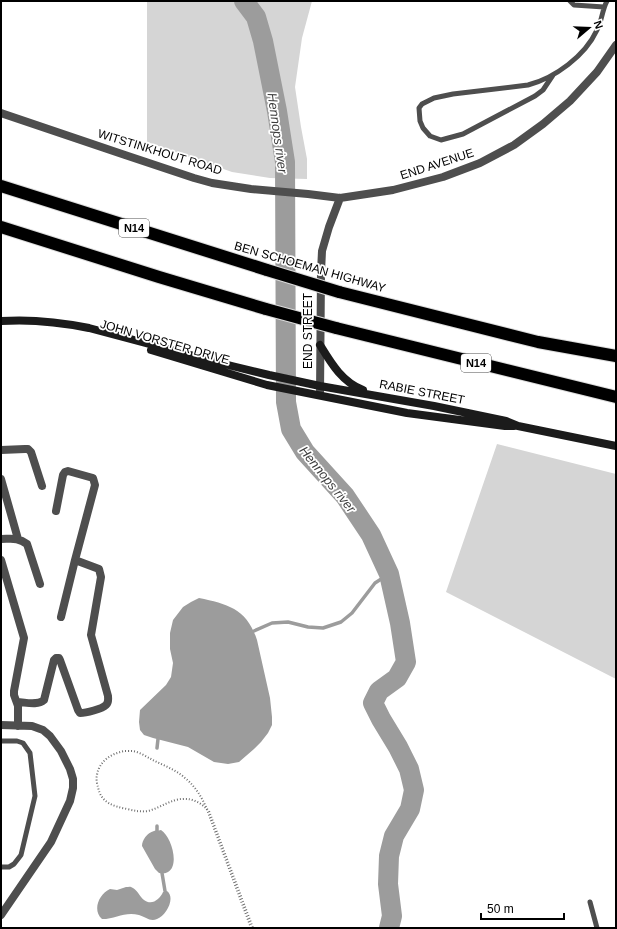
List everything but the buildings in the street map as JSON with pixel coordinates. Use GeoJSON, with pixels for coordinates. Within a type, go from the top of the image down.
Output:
{"type":"FeatureCollection","features":[{"type":"Feature","properties":{"kind":"highway","name":"BEN SCHOEMAN HIGHWAY"},"geometry":{"type":"LineString","coordinates":[[1,186],[339,292],[538,342],[616,356]]}},
{"type":"Feature","properties":{"kind":"highway","name":"N14"},"geometry":{"type":"LineString","coordinates":[[1,227],[266,309],[336,328],[616,397]]}},
{"type":"Feature","properties":{"kind":"main road","name":"JOHN VORSTER DRIVE"},"geometry":{"type":"LineString","coordinates":[[1,321],[39,320],[71,325],[232,366],[320,386]]}},
{"type":"Feature","properties":{"kind":"main road","name":"JOHN VORSTER DRIVE"},"geometry":{"type":"LineString","coordinates":[[1,326],[39,325],[70,329],[140,346],[267,385],[320,396]]}},
{"type":"Feature","properties":{"kind":"main road"},"geometry":{"type":"LineString","coordinates":[[320,345],[335,368],[345,379],[357,388],[376,396]]}},
{"type":"Feature","properties":{"kind":"main road","name":"RABIE STREET"},"geometry":{"type":"LineString","coordinates":[[320,386],[434,406],[506,421],[518,426],[616,446]]}},
{"type":"Feature","properties":{"kind":"main road","name":"RABIE STREET"},"geometry":{"type":"LineString","coordinates":[[320,396],[407,413],[505,426],[518,426]]}},
{"type":"Feature","properties":{"kind":"street","name":"END AVENUE"},"geometry":{"type":"LineString","coordinates":[[340,198],[393,190],[443,177],[480,163],[514,145],[543,124],[570,101],[597,72],[616,45]]}},
{"type":"Feature","properties":{"kind":"street","name":"WITSTINKHOUT ROAD"},"geometry":{"type":"LineString","coordinates":[[1,113],[212,183],[251,189],[340,198]]}},
{"type":"Feature","properties":{"kind":"street","name":"END STREET"},"geometry":{"type":"LineString","coordinates":[[320,396],[322,251],[340,198]]}},
{"type":"Feature","properties":{"kind":"street"},"geometry":{"type":"LineString","coordinates":[[1,450],[28,449],[42,486]]}},
{"type":"Feature","properties":{"kind":"street"},"geometry":{"type":"LineString","coordinates":[[56,511],[63,475],[65,472],[68,471],[93,478],[95,485],[61,617]]}},
{"type":"Feature","properties":{"kind":"street"},"geometry":{"type":"LineString","coordinates":[[1,478],[18,539]]}},
{"type":"Feature","properties":{"kind":"street"},"geometry":{"type":"LineString","coordinates":[[1,540],[18,539],[27,544],[40,584]]}},
{"type":"Feature","properties":{"kind":"street"},"geometry":{"type":"LineString","coordinates":[[1,560],[24,638],[14,691],[18,706],[18,726]]}},
{"type":"Feature","properties":{"kind":"street"},"geometry":{"type":"LineString","coordinates":[[17,702],[38,703],[44,700],[54,660],[56,658],[60,660],[80,712],[84,713],[104,706],[109,700],[91,635],[102,577],[99,569],[75,560]]}},
{"type":"Feature","properties":{"kind":"street"},"geometry":{"type":"LineString","coordinates":[[1,725],[38,728],[43,730],[50,736],[61,751],[73,779],[73,788],[70,801],[51,842],[2,911]]}},
{"type":"Feature","properties":{"kind":"lane"},"geometry":{"type":"LineString","coordinates":[[570,1],[574,5],[604,7]]}},
{"type":"Feature","properties":{"kind":"lane"},"geometry":{"type":"LineString","coordinates":[[553,75],[542,90],[535,96],[463,134],[441,140],[430,136],[423,128],[420,121],[419,108],[422,104],[434,98],[454,94],[528,85],[538,83],[553,75],[577,57],[590,44],[598,29],[604,7],[608,1]]}},
{"type":"Feature","properties":{"kind":"lane"},"geometry":{"type":"LineString","coordinates":[[1,742],[17,741],[23,743],[30,753],[35,796],[21,855],[14,864],[9,867],[1,867]]}},
{"type":"Feature","properties":{"kind":"lane"},"geometry":{"type":"LineString","coordinates":[[590,902],[597,928]]}},
{"type":"Feature","properties":{"kind":"path"},"geometry":{"type":"LineString","coordinates":[[206,808],[196,800],[184,798],[177,799],[155,809],[139,812],[116,807],[104,800],[101,796],[97,784],[97,775],[103,762],[110,756],[118,752],[131,750],[186,778],[201,796],[206,808],[252,928]]}},
{"type":"Feature","properties":{"kind":"shaded area"},"geometry":{"type":"Polygon","coordinates":[[[147,1],[312,1],[302,38],[295,87],[307,159],[307,179],[270,178],[232,172],[147,142],[147,1]]]}},
{"type":"Feature","properties":{"kind":"shaded area"},"geometry":{"type":"Polygon","coordinates":[[[497,444],[616,474],[616,679],[446,592],[497,444]]]}},
{"type":"Feature","properties":{"kind":"shaded area"},"geometry":{"type":"Polygon","coordinates":[[[199,598],[227,606],[242,615],[248,621],[257,640],[270,698],[272,725],[261,742],[239,762],[228,764],[214,762],[188,747],[144,735],[140,730],[140,710],[166,685],[171,677],[173,663],[170,649],[170,633],[173,620],[183,607],[199,598]]]}},
{"type":"Feature","properties":{"kind":"shaded area"},"geometry":{"type":"Polygon","coordinates":[[[161,830],[165,833],[171,844],[174,857],[172,868],[165,873],[159,873],[155,869],[142,846],[147,835],[151,832],[161,830]]]}},
{"type":"Feature","properties":{"kind":"shaded area"},"geometry":{"type":"Polygon","coordinates":[[[126,887],[133,888],[147,902],[155,901],[163,892],[167,891],[170,894],[169,906],[164,914],[155,920],[150,920],[134,914],[102,919],[97,911],[100,898],[110,889],[117,890],[126,887]]]}},
{"type":"Feature","properties":{"kind":"waterway","name":"Hennops river"},"geometry":{"type":"LineString","coordinates":[[244,1],[256,17],[263,41],[277,111],[285,162],[286,402],[291,429],[305,452],[345,496],[371,535],[389,574],[400,623],[406,662],[397,678],[379,691],[373,703],[409,769],[414,790],[410,809],[394,836],[389,856],[388,884],[392,916],[389,928]]}},
{"type":"Feature","properties":{"kind":"waterway"},"geometry":{"type":"LineString","coordinates":[[254,631],[272,623],[288,622],[308,627],[323,628],[341,622],[352,613],[375,583],[389,574]]}},
{"type":"Feature","properties":{"kind":"waterway"},"geometry":{"type":"LineString","coordinates":[[157,748],[158,739]]}},
{"type":"Feature","properties":{"kind":"waterway"},"geometry":{"type":"LineString","coordinates":[[157,826],[157,831]]}},
{"type":"Feature","properties":{"kind":"waterway"},"geometry":{"type":"LineString","coordinates":[[162,873],[165,891]]}}]}
